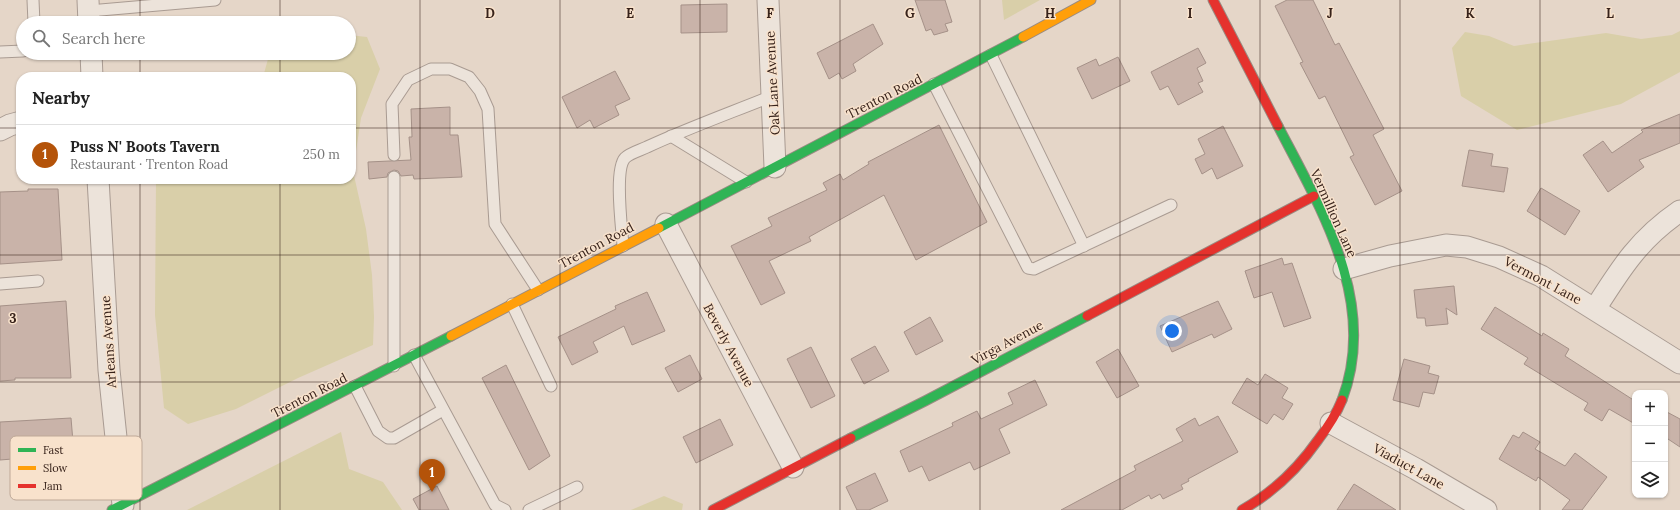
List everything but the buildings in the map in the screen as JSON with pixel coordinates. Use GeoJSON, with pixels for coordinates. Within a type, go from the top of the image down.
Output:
{"type":"FeatureCollection","features":[{"type":"Feature","properties":{"kind":"street","name":"Oak Lane Avenue"},"geometry":{"type":"LineString","coordinates":[[768,0],[775,167]]}},
{"type":"Feature","properties":{"kind":"street","name":"Trenton Road"},"geometry":{"type":"LineString","coordinates":[[142,494],[394,366],[991,55],[1091,0]]}},
{"type":"Feature","properties":{"kind":"street","name":"Vermillion Lane"},"geometry":{"type":"LineString","coordinates":[[1213,0],[1314,196],[1334,239],[1344,268],[1353,304],[1355,330],[1353,357],[1348,381],[1341,405],[1331,423],[1305,461],[1284,482],[1242,510]]}},
{"type":"Feature","properties":{"kind":"street"},"geometry":{"type":"LineString","coordinates":[[91,60],[92,72]]}},
{"type":"Feature","properties":{"kind":"street"},"geometry":{"type":"LineString","coordinates":[[0,130],[16,123]]}},
{"type":"Feature","properties":{"kind":"street","name":"Arleans Avenue"},"geometry":{"type":"LineString","coordinates":[[98,184],[113,436]]}},
{"type":"Feature","properties":{"kind":"street","name":"Virga Avenue"},"geometry":{"type":"LineString","coordinates":[[713,510],[792,467],[920,404],[1314,196]]}},
{"type":"Feature","properties":{"kind":"street"},"geometry":{"type":"LineString","coordinates":[[1595,309],[1621,268],[1641,243],[1661,224],[1680,211]]}},
{"type":"Feature","properties":{"kind":"street","name":"Beverly Avenue"},"geometry":{"type":"LineString","coordinates":[[666,224],[792,467]]}},
{"type":"Feature","properties":{"kind":"street","name":"Vermont Lane"},"geometry":{"type":"LineString","coordinates":[[1344,268],[1390,256],[1446,245],[1467,247],[1499,256],[1541,276],[1680,363]]}},
{"type":"Feature","properties":{"kind":"street","name":"Viaduct Lane"},"geometry":{"type":"LineString","coordinates":[[1331,423],[1416,469],[1486,510]]}},
{"type":"Feature","properties":{"kind":"street","name":"Trenton Road"},"geometry":{"type":"LineString","coordinates":[[117,507],[131,500]]}},
{"type":"Feature","properties":{"kind":"lane"},"geometry":{"type":"LineString","coordinates":[[32,0],[33,16]]}},
{"type":"Feature","properties":{"kind":"lane"},"geometry":{"type":"LineString","coordinates":[[89,11],[127,4],[215,0]]}},
{"type":"Feature","properties":{"kind":"lane"},"geometry":{"type":"LineString","coordinates":[[0,52],[16,51]]}},
{"type":"Feature","properties":{"kind":"lane"},"geometry":{"type":"LineString","coordinates":[[991,55],[1084,246]]}},
{"type":"Feature","properties":{"kind":"lane"},"geometry":{"type":"LineString","coordinates":[[394,155],[392,104],[408,80],[430,69],[450,70],[469,77],[480,91],[488,109],[495,224],[538,290]]}},
{"type":"Feature","properties":{"kind":"lane"},"geometry":{"type":"LineString","coordinates":[[934,84],[1028,268],[1034,269],[1171,205]]}},
{"type":"Feature","properties":{"kind":"lane"},"geometry":{"type":"LineString","coordinates":[[623,246],[619,179],[625,158],[671,136],[772,96]]}},
{"type":"Feature","properties":{"kind":"lane"},"geometry":{"type":"LineString","coordinates":[[671,136],[746,182]]}},
{"type":"Feature","properties":{"kind":"lane"},"geometry":{"type":"LineString","coordinates":[[394,177],[394,366]]}},
{"type":"Feature","properties":{"kind":"lane"},"geometry":{"type":"LineString","coordinates":[[0,284],[38,281]]}},
{"type":"Feature","properties":{"kind":"lane"},"geometry":{"type":"LineString","coordinates":[[512,304],[550,386]]}},
{"type":"Feature","properties":{"kind":"lane"},"geometry":{"type":"LineString","coordinates":[[414,355],[495,504],[505,510]]}},
{"type":"Feature","properties":{"kind":"lane"},"geometry":{"type":"LineString","coordinates":[[355,386],[378,431],[388,438],[394,438],[443,410]]}},
{"type":"Feature","properties":{"kind":"lane"},"geometry":{"type":"LineString","coordinates":[[529,510],[577,487]]}},
{"type":"Feature","properties":{"kind":"shaded area"},"geometry":{"type":"Polygon","coordinates":[[[1002,0],[1040,0],[1004,20],[1002,0]]]}},
{"type":"Feature","properties":{"kind":"shaded area"},"geometry":{"type":"Polygon","coordinates":[[[1680,31],[1680,72],[1621,104],[1517,130],[1461,96],[1452,48],[1465,32],[1489,36],[1514,46],[1606,33],[1641,39],[1672,35],[1680,31]]]}},
{"type":"Feature","properties":{"kind":"shaded area"},"geometry":{"type":"Polygon","coordinates":[[[356,36],[367,37],[380,69],[361,118],[356,151],[356,72],[264,72],[268,60],[356,60],[356,36]]]}},
{"type":"Feature","properties":{"kind":"shaded area"},"geometry":{"type":"Polygon","coordinates":[[[156,184],[356,184],[366,229],[372,275],[374,317],[373,345],[298,378],[236,409],[188,424],[164,408],[155,315],[156,184]]]}},
{"type":"Feature","properties":{"kind":"shaded area"},"geometry":{"type":"Polygon","coordinates":[[[341,432],[349,469],[383,482],[402,510],[187,510],[341,432]]]}},
{"type":"Feature","properties":{"kind":"shaded area"},"geometry":{"type":"Polygon","coordinates":[[[664,496],[683,504],[682,510],[631,510],[664,496]]]}},
{"type":"Feature","properties":{"kind":"traffic: fast"},"geometry":{"type":"LineString","coordinates":[[659,228],[1023,37]]}},
{"type":"Feature","properties":{"kind":"traffic: fast"},"geometry":{"type":"LineString","coordinates":[[1278,126],[1327,224],[1340,258],[1349,293],[1354,328],[1352,364],[1342,400]]}},
{"type":"Feature","properties":{"kind":"traffic: fast"},"geometry":{"type":"LineString","coordinates":[[851,438],[1087,316]]}},
{"type":"Feature","properties":{"kind":"traffic: fast"},"geometry":{"type":"LineString","coordinates":[[142,495],[451,336]]}},
{"type":"Feature","properties":{"kind":"traffic: fast"},"geometry":{"type":"LineString","coordinates":[[112,510],[131,500]]}},
{"type":"Feature","properties":{"kind":"traffic: slow"},"geometry":{"type":"LineString","coordinates":[[1023,37],[1091,0]]}},
{"type":"Feature","properties":{"kind":"traffic: slow"},"geometry":{"type":"LineString","coordinates":[[451,336],[659,228]]}},
{"type":"Feature","properties":{"kind":"traffic: jam"},"geometry":{"type":"LineString","coordinates":[[1213,0],[1278,126]]}},
{"type":"Feature","properties":{"kind":"traffic: jam"},"geometry":{"type":"LineString","coordinates":[[1087,316],[1314,196]]}},
{"type":"Feature","properties":{"kind":"traffic: jam"},"geometry":{"type":"LineString","coordinates":[[1242,510],[1275,488],[1293,471],[1325,430],[1342,400]]}},
{"type":"Feature","properties":{"kind":"traffic: jam"},"geometry":{"type":"LineString","coordinates":[[713,510],[851,438]]}},
{"type":"Feature","properties":{"kind":"place","name":"Puss N' Boots Tavern"},"geometry":{"type":"Point","coordinates":[432,492]}}]}
